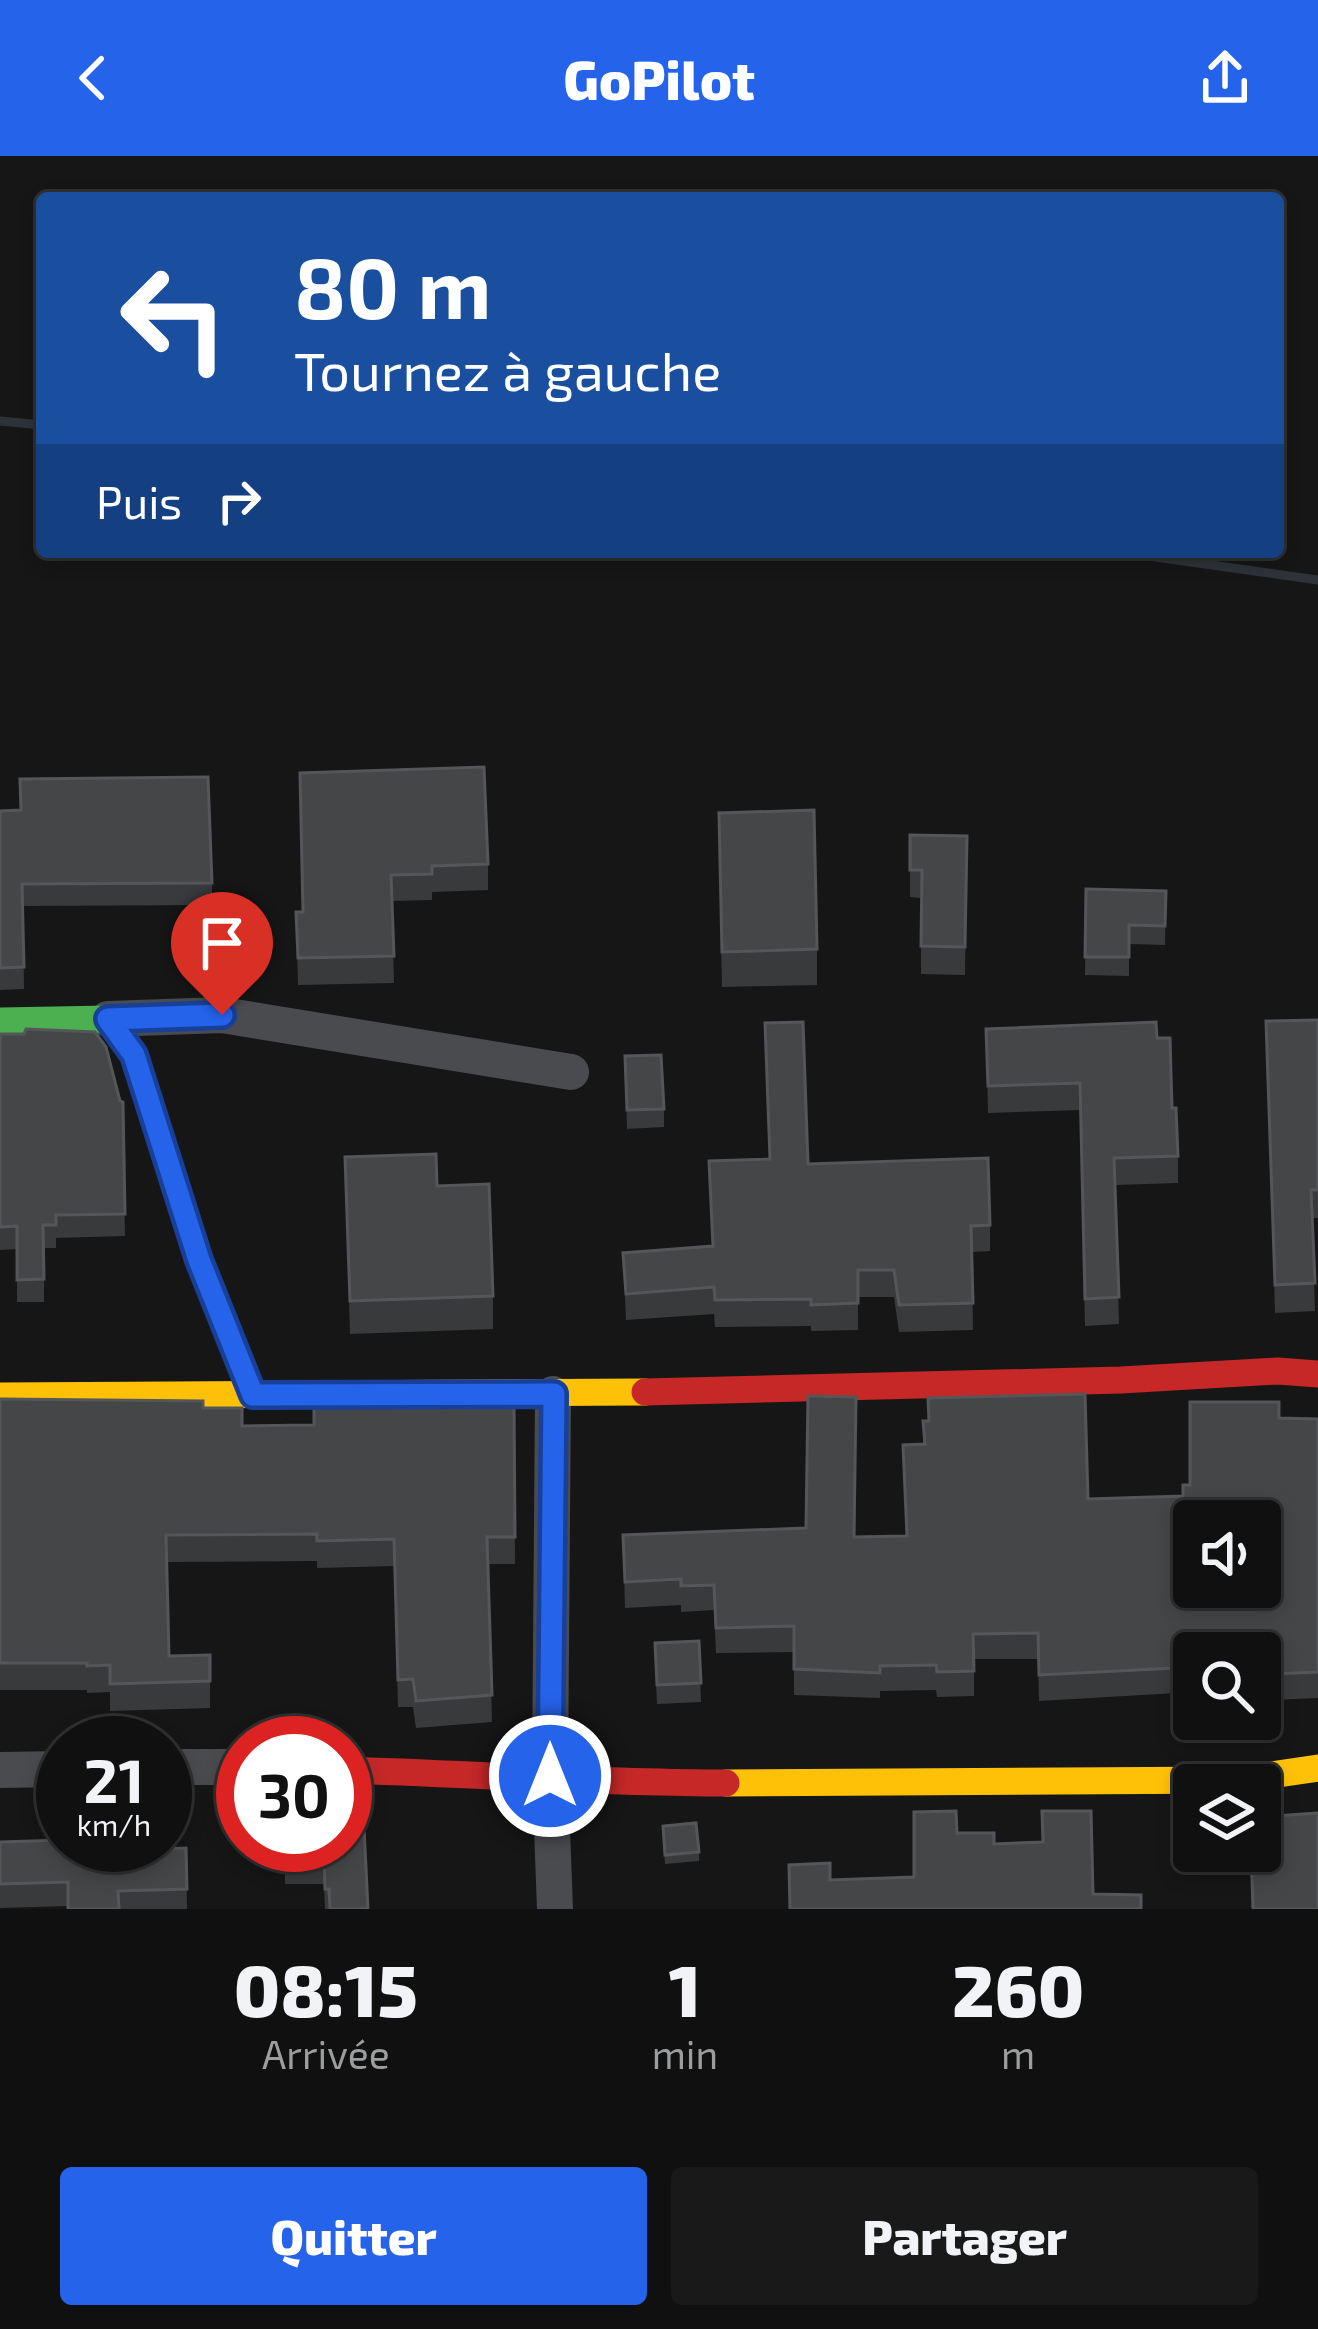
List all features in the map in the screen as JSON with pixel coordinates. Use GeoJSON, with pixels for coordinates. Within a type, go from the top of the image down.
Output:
{"type":"FeatureCollection","features":[{"type":"Feature","properties":{"kind":"street"},"geometry":{"type":"LineString","coordinates":[[0,1021],[222,1015],[571,1072]]}},
{"type":"Feature","properties":{"kind":"street"},"geometry":{"type":"LineString","coordinates":[[108,1019],[134,1055],[199,1260],[253,1395]]}},
{"type":"Feature","properties":{"kind":"street"},"geometry":{"type":"LineString","coordinates":[[0,1396],[554,1394],[1121,1380],[1278,1371],[1318,1374]]}},
{"type":"Feature","properties":{"kind":"street"},"geometry":{"type":"LineString","coordinates":[[554,1394],[550,1776],[555,1909]]}},
{"type":"Feature","properties":{"kind":"street"},"geometry":{"type":"LineString","coordinates":[[372,1771],[628,1783],[1236,1780],[1318,1768]]}},
{"type":"Feature","properties":{"kind":"street"},"geometry":{"type":"LineString","coordinates":[[0,1770],[36,1769]]}},
{"type":"Feature","properties":{"kind":"building"},"geometry":{"type":"Polygon","coordinates":[[[484,767],[488,864],[432,866],[432,874],[391,875],[394,956],[298,958],[296,912],[303,912],[300,773],[484,767]]]}},
{"type":"Feature","properties":{"kind":"building"},"geometry":{"type":"Polygon","coordinates":[[[208,777],[212,883],[22,884],[24,967],[0,968],[0,811],[21,810],[20,779],[208,777]]]}},
{"type":"Feature","properties":{"kind":"building"},"geometry":{"type":"Polygon","coordinates":[[[814,810],[817,949],[722,952],[719,813],[814,810]]]}},
{"type":"Feature","properties":{"kind":"building"},"geometry":{"type":"Polygon","coordinates":[[[910,835],[967,836],[965,947],[921,946],[922,870],[910,870],[910,835]]]}},
{"type":"Feature","properties":{"kind":"building"},"geometry":{"type":"Polygon","coordinates":[[[1086,889],[1166,891],[1165,926],[1129,925],[1129,957],[1085,957],[1086,889]]]}},
{"type":"Feature","properties":{"kind":"building"},"geometry":{"type":"Polygon","coordinates":[[[1318,1020],[1318,1190],[1311,1190],[1315,1283],[1275,1285],[1266,1021],[1318,1020]]]}},
{"type":"Feature","properties":{"kind":"building"},"geometry":{"type":"Polygon","coordinates":[[[803,1022],[808,1164],[988,1158],[990,1225],[971,1226],[973,1303],[899,1305],[894,1270],[858,1270],[858,1303],[715,1300],[714,1287],[626,1294],[623,1253],[713,1246],[709,1161],[770,1159],[765,1023],[803,1022]]]}},
{"type":"Feature","properties":{"kind":"building"},"geometry":{"type":"Polygon","coordinates":[[[1156,1022],[1157,1038],[1170,1038],[1178,1156],[1114,1158],[1119,1297],[1085,1299],[1080,1083],[988,1086],[986,1029],[1156,1022]]]}},
{"type":"Feature","properties":{"kind":"building"},"geometry":{"type":"Polygon","coordinates":[[[26,1029],[95,1032],[106,1047],[123,1102],[125,1214],[56,1215],[56,1225],[43,1225],[44,1279],[17,1280],[17,1226],[0,1227],[0,1034],[24,1034],[26,1029]]]}},
{"type":"Feature","properties":{"kind":"building"},"geometry":{"type":"Polygon","coordinates":[[[661,1055],[664,1109],[627,1110],[625,1056],[661,1055]]]}},
{"type":"Feature","properties":{"kind":"building"},"geometry":{"type":"Polygon","coordinates":[[[436,1154],[437,1186],[489,1184],[493,1296],[350,1301],[345,1157],[436,1154]]]}},
{"type":"Feature","properties":{"kind":"building"},"geometry":{"type":"Polygon","coordinates":[[[1085,1394],[1088,1499],[1183,1496],[1183,1485],[1190,1485],[1190,1402],[1279,1402],[1279,1418],[1318,1419],[1318,1672],[1281,1674],[1281,1632],[1173,1632],[1173,1668],[1039,1675],[1038,1633],[973,1634],[974,1671],[937,1672],[936,1665],[880,1666],[880,1673],[794,1669],[794,1626],[716,1628],[714,1585],[681,1586],[681,1579],[625,1582],[623,1535],[806,1528],[808,1396],[856,1397],[854,1537],[907,1536],[903,1445],[925,1444],[923,1421],[929,1421],[928,1398],[1085,1394]]]}},
{"type":"Feature","properties":{"kind":"building"},"geometry":{"type":"Polygon","coordinates":[[[0,1399],[203,1401],[203,1408],[242,1408],[242,1426],[314,1425],[314,1408],[388,1407],[388,1399],[440,1399],[441,1408],[514,1406],[515,1537],[487,1537],[492,1695],[416,1701],[413,1679],[398,1680],[394,1539],[317,1541],[317,1534],[166,1535],[169,1656],[210,1655],[210,1681],[110,1684],[110,1665],[0,1663],[0,1399]]]}},
{"type":"Feature","properties":{"kind":"building"},"geometry":{"type":"Polygon","coordinates":[[[699,1641],[701,1683],[657,1685],[655,1643],[699,1641]]]}},
{"type":"Feature","properties":{"kind":"building"},"geometry":{"type":"Polygon","coordinates":[[[956,1811],[957,1833],[994,1833],[994,1844],[1043,1842],[1042,1811],[1091,1811],[1093,1894],[1141,1895],[1141,1909],[790,1909],[789,1865],[830,1863],[830,1880],[914,1877],[914,1812],[956,1811]]]}},
{"type":"Feature","properties":{"kind":"building"},"geometry":{"type":"Polygon","coordinates":[[[1318,1813],[1318,1909],[1253,1909],[1252,1872],[1281,1872],[1281,1816],[1318,1813]]]}},
{"type":"Feature","properties":{"kind":"building"},"geometry":{"type":"Polygon","coordinates":[[[696,1823],[699,1852],[665,1855],[663,1826],[696,1823]]]}},
{"type":"Feature","properties":{"kind":"building"},"geometry":{"type":"Polygon","coordinates":[[[36,1841],[36,1872],[187,1872],[187,1889],[118,1891],[119,1909],[68,1909],[68,1882],[0,1884],[0,1842],[36,1841]]]}},
{"type":"Feature","properties":{"kind":"building"},"geometry":{"type":"Polygon","coordinates":[[[324,1872],[366,1872],[368,1909],[330,1909],[329,1889],[325,1889],[324,1872]]]}},
{"type":"Feature","properties":{"kind":"waterway"},"geometry":{"type":"LineString","coordinates":[[0,421],[36,424]]}},
{"type":"Feature","properties":{"kind":"waterway"},"geometry":{"type":"LineString","coordinates":[[1162,558],[1318,580]]}},
{"type":"Feature","properties":{"kind":"traffic: fast"},"geometry":{"type":"LineString","coordinates":[[0,1021],[108,1019],[134,1055],[199,1260],[252,1395]]}},
{"type":"Feature","properties":{"kind":"traffic: slow"},"geometry":{"type":"LineString","coordinates":[[0,1396],[645,1392]]}},
{"type":"Feature","properties":{"kind":"traffic: slow"},"geometry":{"type":"LineString","coordinates":[[726,1783],[1236,1780],[1318,1768]]}},
{"type":"Feature","properties":{"kind":"traffic: jam"},"geometry":{"type":"LineString","coordinates":[[645,1392],[1121,1380],[1278,1371],[1318,1374]]}},
{"type":"Feature","properties":{"kind":"traffic: jam"},"geometry":{"type":"LineString","coordinates":[[372,1771],[726,1783]]}},
{"type":"Feature","properties":{"kind":"route"},"geometry":{"type":"LineString","coordinates":[[222,1015],[108,1019],[134,1055],[199,1260],[253,1395],[554,1394],[550,1776]]}}]}
